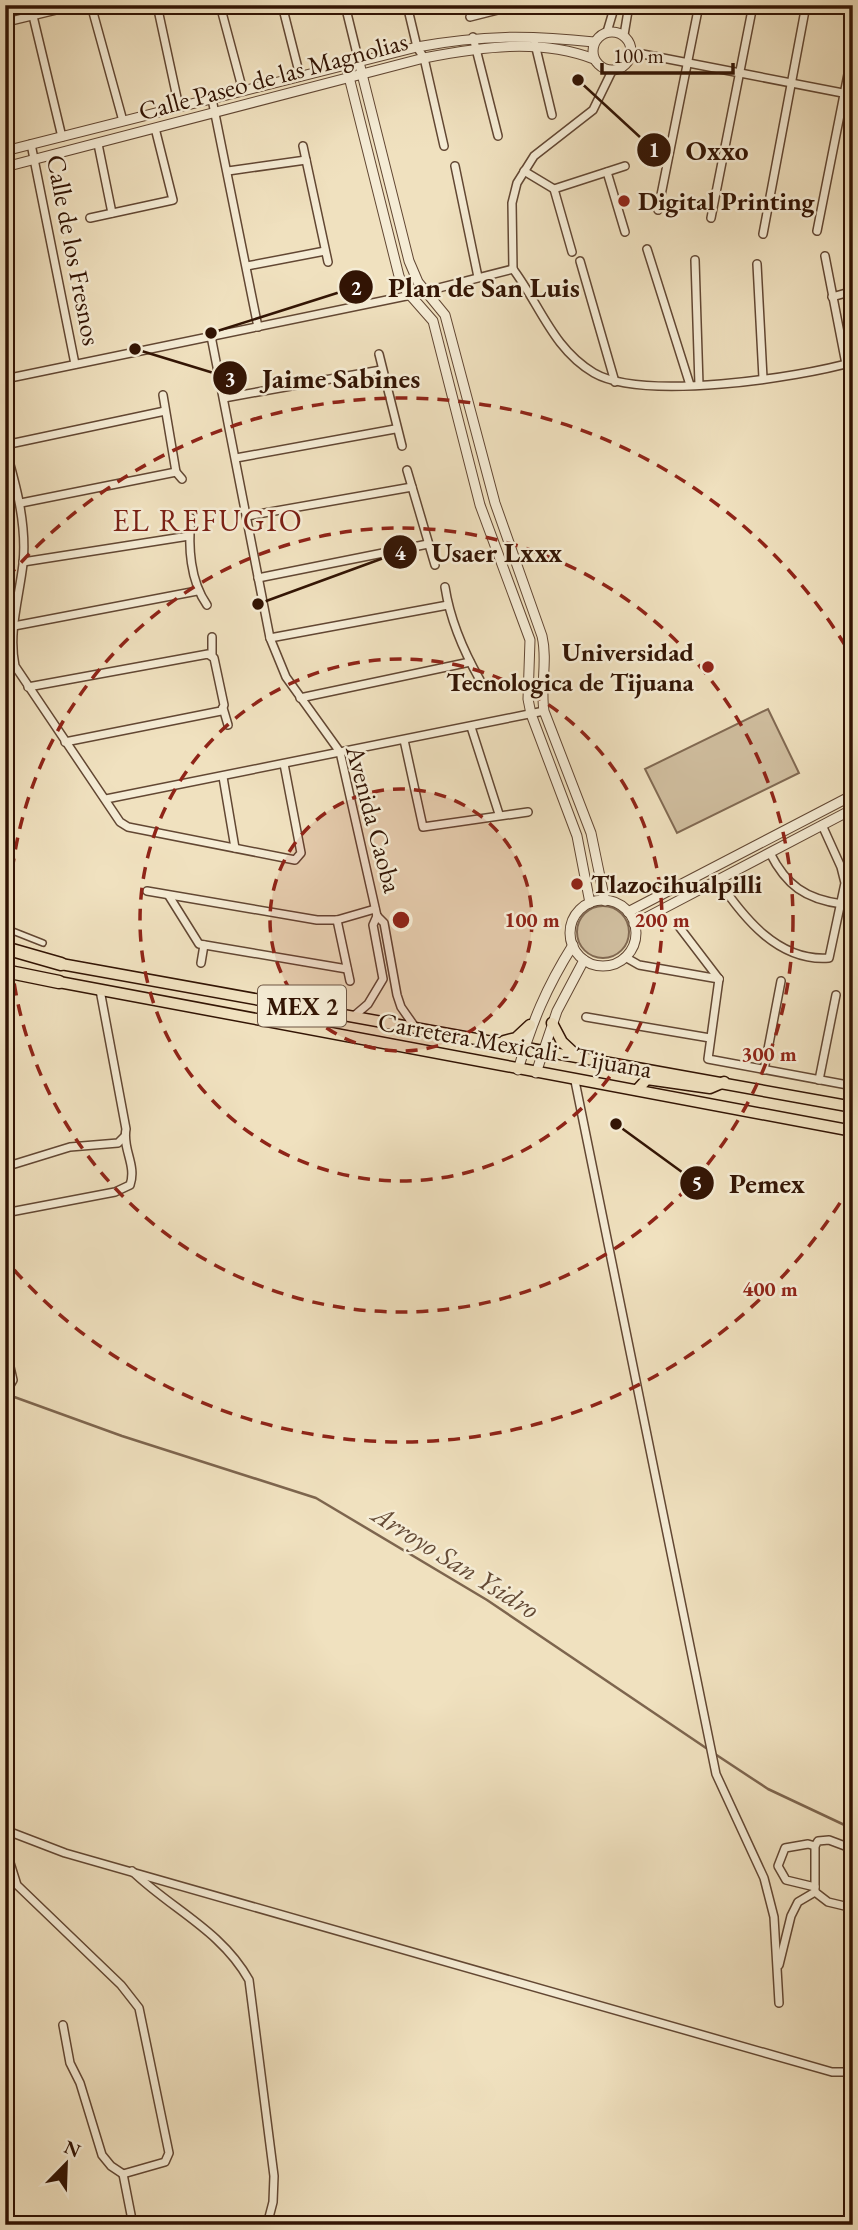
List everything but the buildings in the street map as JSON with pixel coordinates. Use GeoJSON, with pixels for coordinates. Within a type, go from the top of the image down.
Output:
{"type":"FeatureCollection","features":[{"type":"Feature","properties":{"kind":"highway"},"geometry":{"type":"LineString","coordinates":[[5,951],[61,964]]}},
{"type":"Feature","properties":{"kind":"highway","name":"Carretera Mexicali - Tijuana"},"geometry":{"type":"LineString","coordinates":[[5,971],[59,982]]}},
{"type":"Feature","properties":{"kind":"highway"},"geometry":{"type":"LineString","coordinates":[[5,979],[59,982]]}},
{"type":"Feature","properties":{"kind":"main road","name":"Carretera Mexicali - Tijuana"},"geometry":{"type":"LineString","coordinates":[[61,964],[853,1107]]}},
{"type":"Feature","properties":{"kind":"main road","name":"Carretera Mexicali - Tijuana"},"geometry":{"type":"LineString","coordinates":[[59,982],[853,1131]]}},
{"type":"Feature","properties":{"kind":"main road"},"geometry":{"type":"LineString","coordinates":[[552,1023],[562,1042],[579,1057]]}},
{"type":"Feature","properties":{"kind":"main road"},"geometry":{"type":"LineString","coordinates":[[499,1042],[516,1038],[530,1025]]}},
{"type":"Feature","properties":{"kind":"main road"},"geometry":{"type":"LineString","coordinates":[[637,1090],[639,1084],[647,1079],[710,1088],[724,1082]]}},
{"type":"Feature","properties":{"kind":"street"},"geometry":{"type":"LineString","coordinates":[[11,21],[77,5]]}},
{"type":"Feature","properties":{"kind":"street"},"geometry":{"type":"LineString","coordinates":[[91,5],[124,121]]}},
{"type":"Feature","properties":{"kind":"street"},"geometry":{"type":"LineString","coordinates":[[157,5],[179,107]]}},
{"type":"Feature","properties":{"kind":"street"},"geometry":{"type":"LineString","coordinates":[[220,5],[243,91]]}},
{"type":"Feature","properties":{"kind":"street"},"geometry":{"type":"LineString","coordinates":[[282,5],[300,76]]}},
{"type":"Feature","properties":{"kind":"street"},"geometry":{"type":"LineString","coordinates":[[345,5],[409,261],[418,282],[445,315],[495,503],[542,636],[544,647],[541,693],[544,711],[591,833],[605,901]]}},
{"type":"Feature","properties":{"kind":"street"},"geometry":{"type":"LineString","coordinates":[[407,5],[417,47],[424,58],[444,146]]}},
{"type":"Feature","properties":{"kind":"street"},"geometry":{"type":"LineString","coordinates":[[470,17],[517,5]]}},
{"type":"Feature","properties":{"kind":"street"},"geometry":{"type":"LineString","coordinates":[[615,5],[607,32],[594,42],[594,60],[605,70],[612,71],[623,67],[632,52]]}},
{"type":"Feature","properties":{"kind":"street"},"geometry":{"type":"LineString","coordinates":[[629,5],[624,36],[632,52]]}},
{"type":"Feature","properties":{"kind":"street"},"geometry":{"type":"LineString","coordinates":[[658,210],[699,5]]}},
{"type":"Feature","properties":{"kind":"street"},"geometry":{"type":"LineString","coordinates":[[711,218],[753,5]]}},
{"type":"Feature","properties":{"kind":"street"},"geometry":{"type":"LineString","coordinates":[[764,234],[806,5]]}},
{"type":"Feature","properties":{"kind":"street"},"geometry":{"type":"LineString","coordinates":[[33,16],[62,137]]}},
{"type":"Feature","properties":{"kind":"street"},"geometry":{"type":"LineString","coordinates":[[607,32],[624,36]]}},
{"type":"Feature","properties":{"kind":"street"},"geometry":{"type":"LineString","coordinates":[[473,37],[498,136]]}},
{"type":"Feature","properties":{"kind":"street","name":"Calle Paseo de las Magnolias"},"geometry":{"type":"LineString","coordinates":[[5,151],[417,47],[473,37],[594,42]]}},
{"type":"Feature","properties":{"kind":"street"},"geometry":{"type":"LineString","coordinates":[[535,41],[552,115]]}},
{"type":"Feature","properties":{"kind":"street","name":"Calle Paseo de las Magnolias"},"geometry":{"type":"LineString","coordinates":[[5,167],[424,58],[476,48],[535,41],[594,60]]}},
{"type":"Feature","properties":{"kind":"street"},"geometry":{"type":"LineString","coordinates":[[445,42],[449,53]]}},
{"type":"Feature","properties":{"kind":"street"},"geometry":{"type":"LineString","coordinates":[[817,232],[853,49]]}},
{"type":"Feature","properties":{"kind":"street"},"geometry":{"type":"LineString","coordinates":[[632,52],[853,95]]}},
{"type":"Feature","properties":{"kind":"street"},"geometry":{"type":"LineString","coordinates":[[345,65],[399,276],[433,321],[480,505],[530,640],[530,714],[577,836],[590,903]]}},
{"type":"Feature","properties":{"kind":"street"},"geometry":{"type":"LineString","coordinates":[[612,71],[593,110],[534,156],[524,171],[512,203],[513,269],[531,292],[551,335],[593,372],[615,382],[695,385],[763,378],[849,363],[825,256]]}},
{"type":"Feature","properties":{"kind":"street"},"geometry":{"type":"LineString","coordinates":[[212,99],[258,327]]}},
{"type":"Feature","properties":{"kind":"street"},"geometry":{"type":"LineString","coordinates":[[90,218],[173,200],[155,128]]}},
{"type":"Feature","properties":{"kind":"street"},"geometry":{"type":"LineString","coordinates":[[98,144],[112,212]]}},
{"type":"Feature","properties":{"kind":"street","name":"Calle de los Fresnos"},"geometry":{"type":"LineString","coordinates":[[31,145],[75,363]]}},
{"type":"Feature","properties":{"kind":"street"},"geometry":{"type":"LineString","coordinates":[[303,146],[328,262]]}},
{"type":"Feature","properties":{"kind":"street"},"geometry":{"type":"LineString","coordinates":[[228,171],[306,160]]}},
{"type":"Feature","properties":{"kind":"street"},"geometry":{"type":"LineString","coordinates":[[455,166],[478,277]]}},
{"type":"Feature","properties":{"kind":"street"},"geometry":{"type":"LineString","coordinates":[[554,189],[625,166]]}},
{"type":"Feature","properties":{"kind":"street"},"geometry":{"type":"LineString","coordinates":[[524,171],[554,189],[572,252]]}},
{"type":"Feature","properties":{"kind":"street"},"geometry":{"type":"LineString","coordinates":[[607,172],[625,232]]}},
{"type":"Feature","properties":{"kind":"street"},"geometry":{"type":"LineString","coordinates":[[647,248],[695,385]]}},
{"type":"Feature","properties":{"kind":"street"},"geometry":{"type":"LineString","coordinates":[[247,265],[325,251]]}},
{"type":"Feature","properties":{"kind":"street"},"geometry":{"type":"LineString","coordinates":[[695,260],[695,385]]}},
{"type":"Feature","properties":{"kind":"street"},"geometry":{"type":"LineString","coordinates":[[580,261],[615,382]]}},
{"type":"Feature","properties":{"kind":"street"},"geometry":{"type":"LineString","coordinates":[[757,264],[763,378]]}},
{"type":"Feature","properties":{"kind":"street"},"geometry":{"type":"LineString","coordinates":[[5,379],[411,295],[513,269]]}},
{"type":"Feature","properties":{"kind":"street"},"geometry":{"type":"LineString","coordinates":[[832,296],[853,291]]}},
{"type":"Feature","properties":{"kind":"street","name":"Avenida Caoba"},"geometry":{"type":"LineString","coordinates":[[211,336],[271,638],[286,677],[340,752],[376,913]]}},
{"type":"Feature","properties":{"kind":"street"},"geometry":{"type":"LineString","coordinates":[[379,354],[402,446]]}},
{"type":"Feature","properties":{"kind":"street"},"geometry":{"type":"LineString","coordinates":[[224,398],[381,370]]}},
{"type":"Feature","properties":{"kind":"street"},"geometry":{"type":"LineString","coordinates":[[163,395],[176,472],[182,479]]}},
{"type":"Feature","properties":{"kind":"street"},"geometry":{"type":"LineString","coordinates":[[165,411],[5,446],[21,503],[23,562],[14,625],[12,653],[15,666],[120,822],[128,827],[295,860],[300,858],[284,764]]}},
{"type":"Feature","properties":{"kind":"street"},"geometry":{"type":"LineString","coordinates":[[236,458],[396,429]]}},
{"type":"Feature","properties":{"kind":"street"},"geometry":{"type":"LineString","coordinates":[[408,470],[435,565]]}},
{"type":"Feature","properties":{"kind":"street"},"geometry":{"type":"LineString","coordinates":[[21,503],[176,472]]}},
{"type":"Feature","properties":{"kind":"street"},"geometry":{"type":"LineString","coordinates":[[247,516],[412,487]]}},
{"type":"Feature","properties":{"kind":"street"},"geometry":{"type":"LineString","coordinates":[[191,518],[189,536],[197,591],[207,605]]}},
{"type":"Feature","properties":{"kind":"street"},"geometry":{"type":"LineString","coordinates":[[23,562],[189,536]]}},
{"type":"Feature","properties":{"kind":"street"},"geometry":{"type":"LineString","coordinates":[[258,578],[428,544]]}},
{"type":"Feature","properties":{"kind":"street"},"geometry":{"type":"LineString","coordinates":[[445,587],[448,605],[470,662],[480,680]]}},
{"type":"Feature","properties":{"kind":"street"},"geometry":{"type":"LineString","coordinates":[[14,625],[197,591]]}},
{"type":"Feature","properties":{"kind":"street"},"geometry":{"type":"LineString","coordinates":[[271,638],[448,605]]}},
{"type":"Feature","properties":{"kind":"street"},"geometry":{"type":"LineString","coordinates":[[212,637],[212,655],[228,725]]}},
{"type":"Feature","properties":{"kind":"street"},"geometry":{"type":"LineString","coordinates":[[28,687],[212,655]]}},
{"type":"Feature","properties":{"kind":"street"},"geometry":{"type":"LineString","coordinates":[[300,698],[470,662]]}},
{"type":"Feature","properties":{"kind":"street"},"geometry":{"type":"LineString","coordinates":[[65,742],[223,708]]}},
{"type":"Feature","properties":{"kind":"street"},"geometry":{"type":"LineString","coordinates":[[106,799],[544,711]]}},
{"type":"Feature","properties":{"kind":"street"},"geometry":{"type":"LineString","coordinates":[[471,727],[499,814]]}},
{"type":"Feature","properties":{"kind":"street"},"geometry":{"type":"LineString","coordinates":[[404,740],[423,827],[527,812]]}},
{"type":"Feature","properties":{"kind":"street"},"geometry":{"type":"LineString","coordinates":[[223,777],[234,848]]}},
{"type":"Feature","properties":{"kind":"street"},"geometry":{"type":"LineString","coordinates":[[628,912],[853,795]]}},
{"type":"Feature","properties":{"kind":"street"},"geometry":{"type":"LineString","coordinates":[[634,924],[853,809]]}},
{"type":"Feature","properties":{"kind":"street"},"geometry":{"type":"LineString","coordinates":[[718,880],[742,915],[767,939],[799,954],[829,958],[842,904],[844,876],[822,825]]}},
{"type":"Feature","properties":{"kind":"street"},"geometry":{"type":"LineString","coordinates":[[770,853],[791,886],[807,896],[842,904]]}},
{"type":"Feature","properties":{"kind":"street"},"geometry":{"type":"LineString","coordinates":[[147,891],[317,920],[337,920],[376,913]]}},
{"type":"Feature","properties":{"kind":"street"},"geometry":{"type":"LineString","coordinates":[[169,896],[195,941],[204,946],[347,969]]}},
{"type":"Feature","properties":{"kind":"street"},"geometry":{"type":"LineString","coordinates":[[605,901],[618,904],[628,912],[634,924],[635,942],[625,957],[601,966],[584,960],[573,946],[571,926],[581,909],[590,903],[605,901]]}},
{"type":"Feature","properties":{"kind":"street"},"geometry":{"type":"LineString","coordinates":[[354,1016],[368,1004],[383,979],[373,925],[376,913]]}},
{"type":"Feature","properties":{"kind":"street"},"geometry":{"type":"LineString","coordinates":[[376,913],[384,923],[401,1007],[415,1027]]}},
{"type":"Feature","properties":{"kind":"street"},"geometry":{"type":"LineString","coordinates":[[337,920],[350,981]]}},
{"type":"Feature","properties":{"kind":"street"},"geometry":{"type":"LineString","coordinates":[[677,924],[719,979],[708,1059],[853,1086]]}},
{"type":"Feature","properties":{"kind":"street"},"geometry":{"type":"LineString","coordinates":[[5,928],[43,943]]}},
{"type":"Feature","properties":{"kind":"street"},"geometry":{"type":"LineString","coordinates":[[201,963],[204,946]]}},
{"type":"Feature","properties":{"kind":"street"},"geometry":{"type":"LineString","coordinates":[[518,1070],[530,1025],[552,978],[573,946]]}},
{"type":"Feature","properties":{"kind":"street"},"geometry":{"type":"LineString","coordinates":[[625,957],[639,965],[719,979]]}},
{"type":"Feature","properties":{"kind":"street"},"geometry":{"type":"LineString","coordinates":[[536,1073],[552,1023],[584,960]]}},
{"type":"Feature","properties":{"kind":"street"},"geometry":{"type":"LineString","coordinates":[[764,1070],[781,981]]}},
{"type":"Feature","properties":{"kind":"street"},"geometry":{"type":"LineString","coordinates":[[5,1213],[115,1192],[130,1185],[134,1175],[124,1137],[125,1129],[100,990]]}},
{"type":"Feature","properties":{"kind":"street"},"geometry":{"type":"LineString","coordinates":[[820,1080],[836,995]]}},
{"type":"Feature","properties":{"kind":"street"},"geometry":{"type":"LineString","coordinates":[[586,1017],[710,1038]]}},
{"type":"Feature","properties":{"kind":"street"},"geometry":{"type":"LineString","coordinates":[[576,1081],[716,1774],[764,1878],[774,1917],[779,2003]]}},
{"type":"Feature","properties":{"kind":"street"},"geometry":{"type":"LineString","coordinates":[[5,1167],[70,1147],[118,1143],[124,1137]]}},
{"type":"Feature","properties":{"kind":"street"},"geometry":{"type":"LineString","coordinates":[[5,1345],[13,1380],[5,1394]]}},
{"type":"Feature","properties":{"kind":"street"},"geometry":{"type":"LineString","coordinates":[[5,1830],[65,1853],[832,2072],[853,2073]]}},
{"type":"Feature","properties":{"kind":"street"},"geometry":{"type":"LineString","coordinates":[[815,1890],[815,1846],[818,1841],[829,1840],[853,1849]]}},
{"type":"Feature","properties":{"kind":"street"},"geometry":{"type":"LineString","coordinates":[[815,1846],[808,1844],[785,1848],[778,1866],[786,1880],[815,1890],[828,1902],[853,1908]]}},
{"type":"Feature","properties":{"kind":"street"},"geometry":{"type":"LineString","coordinates":[[5,1847],[18,1885],[121,1985],[139,2008],[169,2153],[165,2162],[123,2174]]}},
{"type":"Feature","properties":{"kind":"street"},"geometry":{"type":"LineString","coordinates":[[130,1870],[220,1941],[238,1961],[248,1980],[274,2176],[267,2225]]}},
{"type":"Feature","properties":{"kind":"street"},"geometry":{"type":"LineString","coordinates":[[777,1972],[791,1916],[798,1902],[815,1890]]}},
{"type":"Feature","properties":{"kind":"street"},"geometry":{"type":"LineString","coordinates":[[63,2025],[70,2063],[80,2083],[102,2155],[111,2166],[123,2174],[133,2225]]}},
{"type":"Feature","properties":{"kind":"shaded area"},"geometry":{"type":"Polygon","coordinates":[[[768,709],[799,773],[677,833],[645,769],[768,709]]]}},
{"type":"Feature","properties":{"kind":"shaded area"},"geometry":{"type":"Polygon","coordinates":[[[603,906],[622,913],[629,932],[622,951],[603,958],[584,951],[577,932],[584,913],[603,906]]]}},
{"type":"Feature","properties":{"kind":"waterway","name":"Arroyo San Ysidro"},"geometry":{"type":"LineString","coordinates":[[6,1394],[122,1436],[316,1498],[487,1600],[709,1750]]}},
{"type":"Feature","properties":{"kind":"waterway","name":"Arroyo San Ysidro"},"geometry":{"type":"LineString","coordinates":[[715,1754],[768,1789],[853,1829]]}},
{"type":"Feature","properties":{"kind":"place","name":"Oxxo"},"geometry":{"type":"Point","coordinates":[578,80]}},
{"type":"Feature","properties":{"kind":"place","name":"Digital Printing"},"geometry":{"type":"Point","coordinates":[624,201]}},
{"type":"Feature","properties":{"kind":"place","name":"Plan de San Luis"},"geometry":{"type":"Point","coordinates":[211,333]}},
{"type":"Feature","properties":{"kind":"place","name":"Jaime Sabines"},"geometry":{"type":"Point","coordinates":[135,349]}},
{"type":"Feature","properties":{"kind":"place","name":"Usaer Lxxx"},"geometry":{"type":"Point","coordinates":[258,604]}},
{"type":"Feature","properties":{"kind":"place","name":"Universidad Tecnologica de Tijuana"},"geometry":{"type":"Point","coordinates":[708,667]}},
{"type":"Feature","properties":{"kind":"place","name":"Tlazocihualpilli"},"geometry":{"type":"Point","coordinates":[577,884]}},
{"type":"Feature","properties":{"kind":"place","name":"Pemex"},"geometry":{"type":"Point","coordinates":[616,1124]}},
{"type":"Feature","properties":{"kind":"district","name":"EL REFUGIO"},"geometry":{"type":"Point","coordinates":[208,520]}}]}
